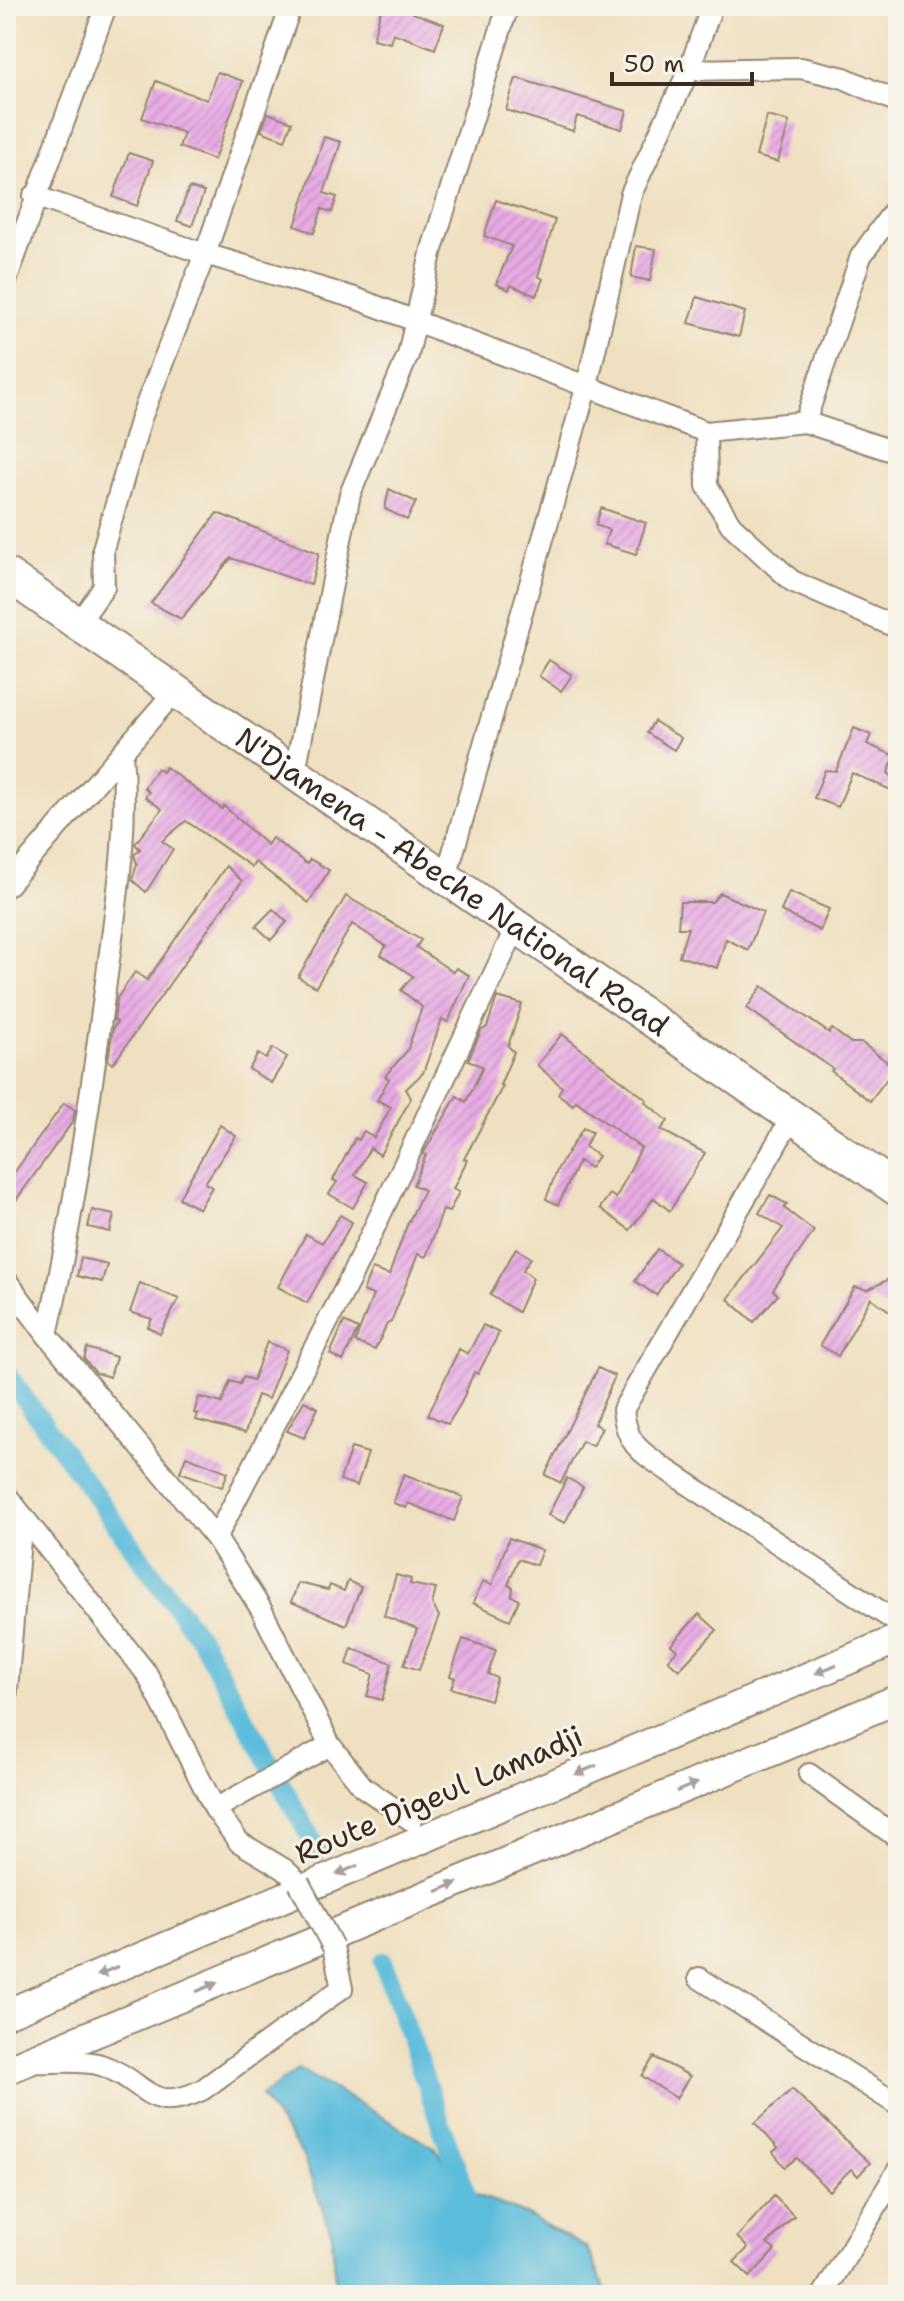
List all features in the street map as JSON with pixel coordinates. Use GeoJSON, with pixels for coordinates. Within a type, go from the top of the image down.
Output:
{"type":"FeatureCollection","features":[{"type":"Feature","properties":{"kind":"highway","name":"N'Djamena - Abeche National Road"},"geometry":{"type":"LineString","coordinates":[[7,576],[898,1190]]}},
{"type":"Feature","properties":{"kind":"main road","name":"Route Digeul Lamadji"},"geometry":{"type":"LineString","coordinates":[[6,2014],[898,1639]]}},
{"type":"Feature","properties":{"kind":"main road"},"geometry":{"type":"LineString","coordinates":[[17,2066],[898,1699]]}},
{"type":"Feature","properties":{"kind":"street"},"geometry":{"type":"LineString","coordinates":[[6,281],[34,196],[106,6]]}},
{"type":"Feature","properties":{"kind":"street"},"geometry":{"type":"LineString","coordinates":[[78,624],[104,587],[103,549],[141,418],[205,254],[291,6]]}},
{"type":"Feature","properties":{"kind":"street"},"geometry":{"type":"LineString","coordinates":[[294,776],[350,494],[408,355],[457,165],[508,6]]}},
{"type":"Feature","properties":{"kind":"street"},"geometry":{"type":"LineString","coordinates":[[446,877],[587,385],[631,194],[689,70],[712,6]]}},
{"type":"Feature","properties":{"kind":"street"},"geometry":{"type":"LineString","coordinates":[[689,70],[801,68],[844,78],[898,102]]}},
{"type":"Feature","properties":{"kind":"street"},"geometry":{"type":"LineString","coordinates":[[34,196],[205,254],[319,286],[706,432],[805,422],[898,453]]}},
{"type":"Feature","properties":{"kind":"street"},"geometry":{"type":"LineString","coordinates":[[805,422],[861,256],[898,205]]}},
{"type":"Feature","properties":{"kind":"street"},"geometry":{"type":"LineString","coordinates":[[706,432],[707,486],[731,525],[792,581],[898,628]]}},
{"type":"Feature","properties":{"kind":"street"},"geometry":{"type":"LineString","coordinates":[[6,887],[175,691]]}},
{"type":"Feature","properties":{"kind":"street"},"geometry":{"type":"LineString","coordinates":[[47,1335],[69,1236],[120,876],[126,829],[122,753]]}},
{"type":"Feature","properties":{"kind":"street"},"geometry":{"type":"LineString","coordinates":[[216,1538],[350,1279],[517,925]]}},
{"type":"Feature","properties":{"kind":"street"},"geometry":{"type":"LineString","coordinates":[[793,1115],[623,1410],[626,1434],[640,1451],[670,1472],[898,1623]]}},
{"type":"Feature","properties":{"kind":"street"},"geometry":{"type":"LineString","coordinates":[[6,1280],[47,1335],[216,1538],[261,1609],[330,1745],[363,1787],[411,1820]]}},
{"type":"Feature","properties":{"kind":"street"},"geometry":{"type":"LineString","coordinates":[[6,1495],[147,1674],[215,1809],[239,1842],[284,1869],[299,1883],[333,1947],[342,1988],[202,2090],[176,2102],[158,2099],[98,2064],[17,2066]]}},
{"type":"Feature","properties":{"kind":"street"},"geometry":{"type":"LineString","coordinates":[[6,1700],[22,1517]]}},
{"type":"Feature","properties":{"kind":"street"},"geometry":{"type":"LineString","coordinates":[[215,1809],[330,1745]]}},
{"type":"Feature","properties":{"kind":"street"},"geometry":{"type":"LineString","coordinates":[[809,1774],[898,1838]]}},
{"type":"Feature","properties":{"kind":"street"},"geometry":{"type":"LineString","coordinates":[[699,1978],[898,2105]]}},
{"type":"Feature","properties":{"kind":"street"},"geometry":{"type":"LineString","coordinates":[[823,2295],[898,2170]]}},
{"type":"Feature","properties":{"kind":"water"},"geometry":{"type":"Polygon","coordinates":[[[299,2069],[434,2147],[466,2191],[525,2214],[587,2248],[608,2295],[336,2295],[332,2235],[302,2154],[261,2096],[299,2069]]]}},
{"type":"Feature","properties":{"kind":"building"},"geometry":{"type":"Polygon","coordinates":[[[382,6],[416,6],[413,13],[444,24],[435,49],[393,33],[390,43],[373,39],[382,6]]]}},
{"type":"Feature","properties":{"kind":"building"},"geometry":{"type":"Polygon","coordinates":[[[217,72],[243,81],[214,160],[179,147],[184,133],[142,118],[156,81],[207,100],[217,72]]]}},
{"type":"Feature","properties":{"kind":"building"},"geometry":{"type":"Polygon","coordinates":[[[516,78],[627,111],[622,129],[577,116],[573,131],[506,110],[516,78]]]}},
{"type":"Feature","properties":{"kind":"building"},"geometry":{"type":"Polygon","coordinates":[[[268,113],[292,122],[285,140],[261,131],[268,113]]]}},
{"type":"Feature","properties":{"kind":"building"},"geometry":{"type":"Polygon","coordinates":[[[767,116],[789,122],[778,162],[756,156],[767,116]]]}},
{"type":"Feature","properties":{"kind":"building"},"geometry":{"type":"Polygon","coordinates":[[[324,137],[341,142],[324,193],[337,197],[332,212],[322,209],[314,233],[295,226],[324,137]]]}},
{"type":"Feature","properties":{"kind":"building"},"geometry":{"type":"Polygon","coordinates":[[[129,153],[153,161],[137,206],[113,197],[129,153]]]}},
{"type":"Feature","properties":{"kind":"building"},"geometry":{"type":"Polygon","coordinates":[[[189,188],[204,192],[192,226],[177,221],[189,188]]]}},
{"type":"Feature","properties":{"kind":"building"},"geometry":{"type":"Polygon","coordinates":[[[496,200],[555,220],[538,276],[543,279],[536,296],[511,285],[509,290],[496,284],[512,246],[484,236],[496,200]]]}},
{"type":"Feature","properties":{"kind":"building"},"geometry":{"type":"Polygon","coordinates":[[[636,246],[656,249],[650,281],[631,277],[636,246]]]}},
{"type":"Feature","properties":{"kind":"building"},"geometry":{"type":"Polygon","coordinates":[[[697,297],[745,312],[739,337],[689,323],[697,297]]]}},
{"type":"Feature","properties":{"kind":"building"},"geometry":{"type":"Polygon","coordinates":[[[389,489],[416,502],[407,520],[385,509],[389,489]]]}},
{"type":"Feature","properties":{"kind":"building"},"geometry":{"type":"Polygon","coordinates":[[[601,508],[646,523],[636,554],[604,544],[609,530],[596,525],[601,508]]]}},
{"type":"Feature","properties":{"kind":"building"},"geometry":{"type":"Polygon","coordinates":[[[217,513],[319,553],[311,585],[231,558],[181,619],[151,603],[217,513]]]}},
{"type":"Feature","properties":{"kind":"building"},"geometry":{"type":"Polygon","coordinates":[[[549,660],[572,675],[561,691],[539,676],[549,660]]]}},
{"type":"Feature","properties":{"kind":"building"},"geometry":{"type":"Polygon","coordinates":[[[654,721],[681,738],[674,750],[647,733],[654,721]]]}},
{"type":"Feature","properties":{"kind":"building"},"geometry":{"type":"Polygon","coordinates":[[[854,728],[871,735],[867,744],[895,756],[888,773],[898,781],[898,793],[852,773],[838,807],[814,798],[825,770],[836,771],[854,728]]]}},
{"type":"Feature","properties":{"kind":"building"},"geometry":{"type":"Polygon","coordinates":[[[166,767],[222,809],[224,806],[267,845],[272,838],[307,864],[310,859],[329,870],[309,903],[255,862],[252,867],[186,821],[162,841],[173,849],[146,892],[132,880],[137,864],[134,855],[140,849],[135,844],[162,809],[145,797],[149,792],[144,788],[157,768],[162,772],[166,767]]]}},
{"type":"Feature","properties":{"kind":"building"},"geometry":{"type":"Polygon","coordinates":[[[226,866],[242,881],[113,1064],[108,1060],[113,1028],[117,1022],[114,1020],[117,998],[135,972],[147,980],[226,866]]]}},
{"type":"Feature","properties":{"kind":"building"},"geometry":{"type":"Polygon","coordinates":[[[789,892],[829,909],[820,931],[781,911],[789,892]]]}},
{"type":"Feature","properties":{"kind":"building"},"geometry":{"type":"Polygon","coordinates":[[[720,893],[763,912],[748,950],[726,939],[717,968],[679,956],[688,928],[678,928],[680,902],[712,902],[720,893]]]}},
{"type":"Feature","properties":{"kind":"building"},"geometry":{"type":"Polygon","coordinates":[[[346,896],[421,940],[416,947],[453,972],[456,968],[469,975],[448,1022],[442,1019],[423,1073],[406,1089],[411,1098],[380,1155],[370,1148],[355,1175],[368,1182],[353,1208],[329,1194],[337,1182],[333,1180],[355,1138],[359,1140],[364,1131],[374,1138],[391,1107],[377,1100],[389,1079],[385,1076],[407,1051],[422,1007],[401,990],[413,976],[381,955],[386,946],[352,924],[316,987],[298,977],[346,896]]]}},
{"type":"Feature","properties":{"kind":"building"},"geometry":{"type":"Polygon","coordinates":[[[273,909],[287,922],[271,940],[256,926],[273,909]]]}},
{"type":"Feature","properties":{"kind":"building"},"geometry":{"type":"Polygon","coordinates":[[[762,986],[829,1033],[832,1029],[851,1043],[862,1043],[895,1068],[870,1101],[831,1071],[833,1069],[747,1008],[762,986]]]}},
{"type":"Feature","properties":{"kind":"building"},"geometry":{"type":"Polygon","coordinates":[[[497,997],[522,1004],[508,1046],[514,1052],[500,1085],[503,1086],[464,1159],[467,1160],[453,1189],[459,1192],[449,1212],[443,1210],[426,1257],[418,1254],[391,1322],[387,1324],[375,1350],[355,1342],[373,1295],[363,1291],[372,1269],[389,1275],[424,1190],[413,1185],[426,1155],[423,1154],[457,1096],[466,1102],[483,1067],[468,1060],[481,1031],[487,1027],[497,997]]]}},
{"type":"Feature","properties":{"kind":"building"},"geometry":{"type":"Polygon","coordinates":[[[562,1034],[647,1100],[645,1102],[668,1121],[661,1130],[705,1153],[670,1211],[654,1198],[630,1230],[600,1208],[610,1194],[616,1198],[641,1148],[576,1101],[573,1105],[558,1094],[562,1087],[537,1065],[562,1034]]]}},
{"type":"Feature","properties":{"kind":"building"},"geometry":{"type":"Polygon","coordinates":[[[273,1048],[287,1057],[271,1083],[249,1069],[258,1054],[266,1059],[273,1048]]]}},
{"type":"Feature","properties":{"kind":"building"},"geometry":{"type":"Polygon","coordinates":[[[64,1103],[75,1110],[73,1121],[6,1214],[6,1184],[64,1103]]]}},
{"type":"Feature","properties":{"kind":"building"},"geometry":{"type":"Polygon","coordinates":[[[220,1125],[236,1136],[205,1183],[212,1187],[199,1209],[179,1198],[220,1125]]]}},
{"type":"Feature","properties":{"kind":"building"},"geometry":{"type":"Polygon","coordinates":[[[583,1128],[592,1132],[585,1147],[598,1156],[590,1168],[579,1161],[558,1205],[546,1199],[558,1168],[583,1128]]]}},
{"type":"Feature","properties":{"kind":"building"},"geometry":{"type":"Polygon","coordinates":[[[770,1195],[787,1204],[784,1208],[814,1231],[773,1290],[778,1295],[754,1322],[728,1299],[783,1228],[759,1213],[770,1195]]]}},
{"type":"Feature","properties":{"kind":"building"},"geometry":{"type":"Polygon","coordinates":[[[92,1210],[114,1215],[110,1232],[88,1227],[92,1210]]]}},
{"type":"Feature","properties":{"kind":"building"},"geometry":{"type":"Polygon","coordinates":[[[340,1215],[352,1222],[307,1303],[278,1287],[306,1234],[322,1243],[340,1215]]]}},
{"type":"Feature","properties":{"kind":"building"},"geometry":{"type":"Polygon","coordinates":[[[516,1248],[531,1258],[523,1270],[533,1278],[518,1312],[490,1295],[516,1248]]]}},
{"type":"Feature","properties":{"kind":"building"},"geometry":{"type":"Polygon","coordinates":[[[657,1249],[678,1263],[656,1295],[635,1281],[657,1249]]]}},
{"type":"Feature","properties":{"kind":"building"},"geometry":{"type":"Polygon","coordinates":[[[81,1258],[107,1264],[102,1282],[77,1276],[81,1258]]]}},
{"type":"Feature","properties":{"kind":"building"},"geometry":{"type":"Polygon","coordinates":[[[887,1280],[898,1288],[898,1317],[871,1298],[838,1356],[820,1345],[855,1287],[868,1290],[887,1280]]]}},
{"type":"Feature","properties":{"kind":"building"},"geometry":{"type":"Polygon","coordinates":[[[140,1283],[179,1299],[160,1334],[148,1327],[152,1319],[130,1312],[140,1283]]]}},
{"type":"Feature","properties":{"kind":"building"},"geometry":{"type":"Polygon","coordinates":[[[344,1322],[358,1329],[343,1361],[330,1354],[344,1322]]]}},
{"type":"Feature","properties":{"kind":"building"},"geometry":{"type":"Polygon","coordinates":[[[483,1325],[499,1333],[478,1374],[474,1372],[461,1403],[448,1424],[428,1415],[459,1349],[468,1354],[483,1325]]]}},
{"type":"Feature","properties":{"kind":"building"},"geometry":{"type":"Polygon","coordinates":[[[267,1342],[287,1350],[268,1399],[257,1395],[245,1433],[196,1420],[198,1414],[194,1413],[199,1397],[222,1403],[230,1381],[240,1384],[243,1377],[253,1380],[267,1342]]]}},
{"type":"Feature","properties":{"kind":"building"},"geometry":{"type":"Polygon","coordinates":[[[87,1348],[116,1357],[110,1377],[96,1373],[84,1359],[87,1348]]]}},
{"type":"Feature","properties":{"kind":"building"},"geometry":{"type":"Polygon","coordinates":[[[598,1368],[615,1376],[594,1424],[602,1428],[592,1446],[582,1441],[561,1483],[545,1475],[598,1368]]]}},
{"type":"Feature","properties":{"kind":"building"},"geometry":{"type":"Polygon","coordinates":[[[304,1401],[318,1408],[304,1438],[287,1431],[304,1401]]]}},
{"type":"Feature","properties":{"kind":"building"},"geometry":{"type":"Polygon","coordinates":[[[351,1448],[368,1453],[357,1486],[340,1480],[351,1448]]]}},
{"type":"Feature","properties":{"kind":"building"},"geometry":{"type":"Polygon","coordinates":[[[186,1456],[228,1472],[222,1487],[180,1472],[186,1456]]]}},
{"type":"Feature","properties":{"kind":"building"},"geometry":{"type":"Polygon","coordinates":[[[404,1474],[463,1497],[454,1521],[408,1503],[406,1508],[393,1503],[404,1474]]]}},
{"type":"Feature","properties":{"kind":"building"},"geometry":{"type":"Polygon","coordinates":[[[567,1478],[583,1487],[565,1523],[548,1515],[567,1478]]]}},
{"type":"Feature","properties":{"kind":"building"},"geometry":{"type":"Polygon","coordinates":[[[509,1538],[542,1550],[536,1565],[518,1559],[508,1585],[513,1587],[512,1596],[519,1600],[510,1620],[473,1603],[483,1581],[492,1585],[509,1538]]]}},
{"type":"Feature","properties":{"kind":"building"},"geometry":{"type":"Polygon","coordinates":[[[396,1575],[411,1579],[410,1584],[436,1589],[432,1604],[439,1616],[419,1670],[404,1665],[417,1629],[384,1616],[396,1575]]]}},
{"type":"Feature","properties":{"kind":"building"},"geometry":{"type":"Polygon","coordinates":[[[348,1581],[361,1587],[346,1625],[291,1602],[298,1583],[328,1590],[330,1585],[344,1591],[348,1581]]]}},
{"type":"Feature","properties":{"kind":"building"},"geometry":{"type":"Polygon","coordinates":[[[699,1614],[717,1630],[679,1670],[668,1660],[677,1650],[671,1645],[699,1614]]]}},
{"type":"Feature","properties":{"kind":"building"},"geometry":{"type":"Polygon","coordinates":[[[463,1639],[496,1650],[488,1674],[497,1678],[490,1700],[451,1688],[455,1678],[450,1676],[463,1639]]]}},
{"type":"Feature","properties":{"kind":"building"},"geometry":{"type":"Polygon","coordinates":[[[352,1648],[392,1663],[382,1700],[367,1696],[373,1674],[347,1664],[352,1648]]]}},
{"type":"Feature","properties":{"kind":"building"},"geometry":{"type":"Polygon","coordinates":[[[654,2057],[690,2076],[676,2098],[642,2076],[654,2057]]]}},
{"type":"Feature","properties":{"kind":"building"},"geometry":{"type":"Polygon","coordinates":[[[792,2089],[870,2163],[858,2176],[851,2169],[829,2191],[797,2158],[785,2167],[773,2152],[778,2148],[755,2123],[792,2089]]]}},
{"type":"Feature","properties":{"kind":"building"},"geometry":{"type":"Polygon","coordinates":[[[774,2196],[794,2216],[767,2244],[775,2250],[750,2277],[734,2262],[748,2248],[737,2237],[774,2196]]]}},
{"type":"Feature","properties":{"kind":"waterway"},"geometry":{"type":"LineString","coordinates":[[6,1373],[204,1645],[318,1851]]}},
{"type":"Feature","properties":{"kind":"waterway"},"geometry":{"type":"LineString","coordinates":[[383,1962],[473,2215]]}}]}
